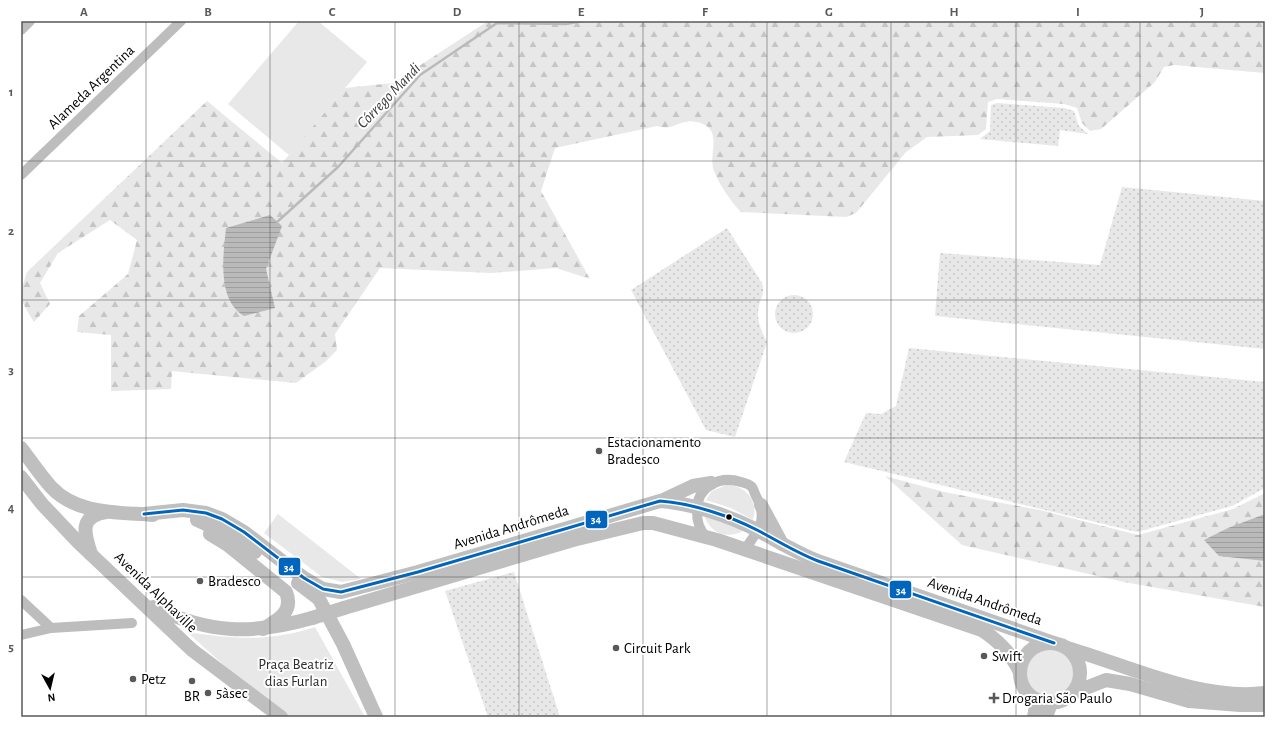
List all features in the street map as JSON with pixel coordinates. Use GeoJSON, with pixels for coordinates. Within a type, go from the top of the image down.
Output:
{"type":"FeatureCollection","features":[{"type":"Feature","properties":{"kind":"main road"},"geometry":{"type":"LineString","coordinates":[[21,448],[52,488],[70,502],[88,508],[108,512],[182,517],[196,519],[210,524],[234,537],[319,599],[376,717]]}},
{"type":"Feature","properties":{"kind":"main road","name":"Avenida Alphaville"},"geometry":{"type":"LineString","coordinates":[[21,477],[42,504],[91,554],[192,650],[281,717]]}},
{"type":"Feature","properties":{"kind":"main road"},"geometry":{"type":"LineString","coordinates":[[660,501],[693,486],[711,483]]}},
{"type":"Feature","properties":{"kind":"main road","name":"Avenida Andrômeda"},"geometry":{"type":"LineString","coordinates":[[144,514],[183,510],[206,513],[222,519],[244,532],[304,578],[331,591],[347,591],[418,572],[660,501],[679,502],[758,530],[782,545],[818,561],[1054,643]]}},
{"type":"Feature","properties":{"kind":"main road"},"geometry":{"type":"LineString","coordinates":[[761,505],[782,545]]}},
{"type":"Feature","properties":{"kind":"main road"},"geometry":{"type":"LineString","coordinates":[[91,554],[87,542],[85,525],[89,519],[96,514],[108,512]]}},
{"type":"Feature","properties":{"kind":"main road"},"geometry":{"type":"LineString","coordinates":[[182,517],[228,545],[286,592],[289,600],[289,607],[284,615],[263,629]]}},
{"type":"Feature","properties":{"kind":"main road","name":"Avenida Andrômeda"},"geometry":{"type":"LineString","coordinates":[[142,602],[180,620],[205,627],[240,630],[263,629],[312,618],[531,554],[573,540],[646,523],[664,525],[761,554],[982,630],[999,641],[1011,656],[1020,672]]}},
{"type":"Feature","properties":{"kind":"main road"},"geometry":{"type":"LineString","coordinates":[[530,538],[528,546],[531,554]]}},
{"type":"Feature","properties":{"kind":"main road"},"geometry":{"type":"LineString","coordinates":[[510,545],[513,552],[511,559]]}},
{"type":"Feature","properties":{"kind":"main road"},"geometry":{"type":"LineString","coordinates":[[413,588],[413,580],[418,572]]}},
{"type":"Feature","properties":{"kind":"main road"},"geometry":{"type":"LineString","coordinates":[[1265,693],[1225,693],[1193,688],[1054,643],[1039,645],[1032,649],[1025,655],[1020,672],[1022,685],[1026,691],[1037,700],[1051,703],[1059,702],[1073,693],[1106,680],[1130,684],[1190,701],[1220,704],[1265,705]]}},
{"type":"Feature","properties":{"kind":"main road"},"geometry":{"type":"LineString","coordinates":[[1067,648],[1075,655],[1079,664],[1080,679],[1073,693]]}},
{"type":"Feature","properties":{"kind":"main road"},"geometry":{"type":"LineString","coordinates":[[1034,717],[1037,700]]}},
{"type":"Feature","properties":{"kind":"main road"},"geometry":{"type":"LineString","coordinates":[[1046,717],[1051,703]]}},
{"type":"Feature","properties":{"kind":"street"},"geometry":{"type":"LineString","coordinates":[[21,30],[30,21]]}},
{"type":"Feature","properties":{"kind":"street","name":"Alameda Argentina"},"geometry":{"type":"LineString","coordinates":[[21,175],[182,21]]}},
{"type":"Feature","properties":{"kind":"street"},"geometry":{"type":"LineString","coordinates":[[706,537],[698,524],[696,508],[702,494],[711,483],[724,479],[734,480],[751,486],[761,505],[761,522],[758,530],[744,550]]}},
{"type":"Feature","properties":{"kind":"street"},"geometry":{"type":"LineString","coordinates":[[21,600],[51,628]]}},
{"type":"Feature","properties":{"kind":"street"},"geometry":{"type":"LineString","coordinates":[[21,635],[51,628],[132,623]]}},
{"type":"Feature","properties":{"kind":"green space"},"geometry":{"type":"Polygon","coordinates":[[[299,21],[318,21],[367,62],[289,155],[228,104],[299,21]]]}},
{"type":"Feature","properties":{"kind":"green space"},"geometry":{"type":"Polygon","coordinates":[[[488,21],[1265,21],[1265,73],[1174,65],[1164,67],[1155,82],[1101,129],[1090,131],[1082,123],[1077,108],[1064,104],[997,99],[988,102],[986,129],[978,135],[927,137],[906,152],[856,213],[846,217],[741,212],[725,191],[713,168],[712,162],[714,141],[710,129],[705,125],[692,121],[668,127],[657,126],[555,148],[541,191],[590,279],[556,268],[491,273],[380,268],[335,334],[337,350],[325,362],[296,383],[172,371],[171,389],[111,391],[111,335],[77,332],[79,316],[128,274],[137,240],[110,220],[58,253],[40,283],[50,304],[34,322],[23,303],[22,298],[22,288],[27,272],[207,101],[282,163],[345,88],[393,83],[488,21]]]}},
{"type":"Feature","properties":{"kind":"green space"},"geometry":{"type":"Polygon","coordinates":[[[997,103],[1064,108],[1074,111],[1079,126],[1088,134],[1060,130],[1058,146],[980,139],[990,131],[991,105],[997,103]]]}},
{"type":"Feature","properties":{"kind":"green space"},"geometry":{"type":"Polygon","coordinates":[[[1122,187],[1265,201],[1265,349],[935,316],[940,253],[1100,265],[1122,187]]]}},
{"type":"Feature","properties":{"kind":"green space"},"geometry":{"type":"Polygon","coordinates":[[[727,228],[762,283],[763,291],[758,318],[760,328],[767,342],[735,437],[706,430],[631,290],[727,228]]]}},
{"type":"Feature","properties":{"kind":"green space"},"geometry":{"type":"Polygon","coordinates":[[[794,295],[804,298],[810,304],[813,314],[810,324],[804,330],[794,333],[784,330],[778,324],[775,314],[778,304],[784,298],[794,295]]]}},
{"type":"Feature","properties":{"kind":"green space"},"geometry":{"type":"Polygon","coordinates":[[[909,348],[1265,382],[1265,488],[1232,506],[1137,532],[844,462],[866,413],[881,414],[896,406],[909,348]]]}},
{"type":"Feature","properties":{"kind":"green space"},"geometry":{"type":"Polygon","coordinates":[[[885,476],[944,492],[1040,510],[1138,535],[1233,509],[1265,493],[1265,607],[1124,582],[962,545],[885,476]]]}},
{"type":"Feature","properties":{"kind":"green space"},"geometry":{"type":"Polygon","coordinates":[[[726,485],[739,488],[749,495],[754,506],[753,520],[731,508],[706,500],[712,491],[726,485]]]}},
{"type":"Feature","properties":{"kind":"green space"},"geometry":{"type":"Polygon","coordinates":[[[278,514],[361,579],[342,582],[322,577],[264,533],[278,514]]]}},
{"type":"Feature","properties":{"kind":"green space"},"geometry":{"type":"Polygon","coordinates":[[[704,514],[745,530],[732,535],[720,533],[710,526],[706,521],[704,514]]]}},
{"type":"Feature","properties":{"kind":"green space"},"geometry":{"type":"Polygon","coordinates":[[[514,572],[560,717],[488,717],[445,591],[514,572]]]}},
{"type":"Feature","properties":{"kind":"green space","name":"Praça Beatriz dias Furlan"},"geometry":{"type":"Polygon","coordinates":[[[315,627],[365,717],[291,717],[246,685],[187,632],[251,638],[282,635],[315,627]]]}},
{"type":"Feature","properties":{"kind":"green space"},"geometry":{"type":"Polygon","coordinates":[[[1045,648],[1055,648],[1065,652],[1072,659],[1076,669],[1076,679],[1072,689],[1065,696],[1055,700],[1045,700],[1035,696],[1028,689],[1024,679],[1024,669],[1028,659],[1035,652],[1045,648]]]}},
{"type":"Feature","properties":{"kind":"shaded area"},"geometry":{"type":"Polygon","coordinates":[[[270,215],[282,226],[266,269],[275,308],[244,316],[235,309],[229,299],[226,289],[223,264],[226,228],[270,215]]]}},
{"type":"Feature","properties":{"kind":"shaded area"},"geometry":{"type":"Polygon","coordinates":[[[1265,514],[1265,561],[1219,556],[1204,540],[1228,528],[1265,514]]]}},
{"type":"Feature","properties":{"kind":"waterway","name":"Córrego Mandi"},"geometry":{"type":"LineString","coordinates":[[277,222],[338,167],[420,75],[497,23],[566,24],[583,21]]}},
{"type":"Feature","properties":{"kind":"transit line","name":"34"},"geometry":{"type":"LineString","coordinates":[[144,514],[183,510],[206,513],[222,519],[244,532],[304,578],[323,589],[341,592],[418,572],[660,501],[672,502],[697,507],[723,515],[757,530],[810,558],[1054,643]]}},
{"type":"Feature","properties":{"kind":"place","name":"Estacionamento Bradesco"},"geometry":{"type":"Point","coordinates":[599,451]}},
{"type":"Feature","properties":{"kind":"place","name":"Bradesco"},"geometry":{"type":"Point","coordinates":[200,581]}},
{"type":"Feature","properties":{"kind":"place","name":"Circuit Park"},"geometry":{"type":"Point","coordinates":[616,648]}},
{"type":"Feature","properties":{"kind":"place","name":"Swift"},"geometry":{"type":"Point","coordinates":[984,656]}},
{"type":"Feature","properties":{"kind":"place","name":"Petz"},"geometry":{"type":"Point","coordinates":[133,679]}},
{"type":"Feature","properties":{"kind":"place","name":"BR"},"geometry":{"type":"Point","coordinates":[192,681]}},
{"type":"Feature","properties":{"kind":"place","name":"5àsec"},"geometry":{"type":"Point","coordinates":[208,693]}},
{"type":"Feature","properties":{"kind":"place","name":"Drogaria São Paulo"},"geometry":{"type":"Point","coordinates":[994,698]}}]}
